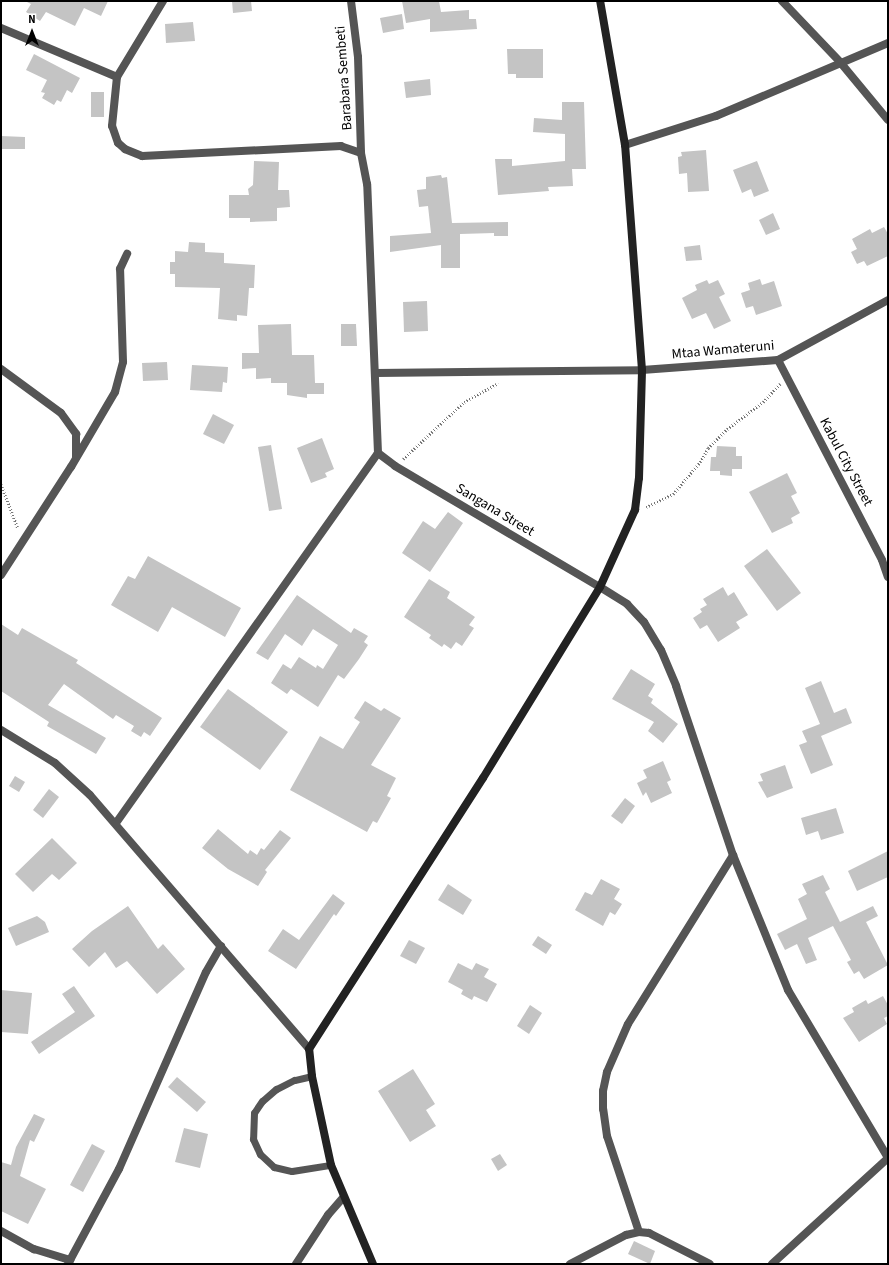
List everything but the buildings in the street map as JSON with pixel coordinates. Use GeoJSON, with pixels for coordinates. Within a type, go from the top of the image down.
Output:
{"type":"FeatureCollection","features":[{"type":"Feature","properties":{"kind":"street"},"geometry":{"type":"LineString","coordinates":[[163,1],[117,77],[112,126],[115,137],[125,149],[142,156],[341,146],[361,153]]}},
{"type":"Feature","properties":{"kind":"street","name":"Barabara Sembeti"},"geometry":{"type":"LineString","coordinates":[[350,1],[358,57],[361,153],[367,184],[376,373],[378,453]]}},
{"type":"Feature","properties":{"kind":"street"},"geometry":{"type":"LineString","coordinates":[[309,1049],[483,778],[600,587],[636,510],[639,478],[642,370],[625,145],[600,1]]}},
{"type":"Feature","properties":{"kind":"street"},"geometry":{"type":"LineString","coordinates":[[782,1],[840,62],[888,120]]}},
{"type":"Feature","properties":{"kind":"street"},"geometry":{"type":"LineString","coordinates":[[1,28],[117,77]]}},
{"type":"Feature","properties":{"kind":"street"},"geometry":{"type":"LineString","coordinates":[[625,145],[716,116],[840,62],[888,43]]}},
{"type":"Feature","properties":{"kind":"street"},"geometry":{"type":"LineString","coordinates":[[1,575],[76,458],[115,392],[120,377],[124,344],[120,269],[127,254]]}},
{"type":"Feature","properties":{"kind":"street","name":"Mtaa Wamateruni"},"geometry":{"type":"LineString","coordinates":[[376,373],[642,370],[778,360],[888,300]]}},
{"type":"Feature","properties":{"kind":"street","name":"Kabul City Street"},"geometry":{"type":"LineString","coordinates":[[778,360],[882,560],[888,577]]}},
{"type":"Feature","properties":{"kind":"street"},"geometry":{"type":"LineString","coordinates":[[1,369],[61,414],[76,434],[76,458]]}},
{"type":"Feature","properties":{"kind":"street"},"geometry":{"type":"LineString","coordinates":[[116,823],[378,453]]}},
{"type":"Feature","properties":{"kind":"street","name":"Sangana Street"},"geometry":{"type":"LineString","coordinates":[[378,453],[395,466],[627,604],[644,622],[661,650],[676,686],[733,855],[788,990],[888,1158]]}},
{"type":"Feature","properties":{"kind":"street"},"geometry":{"type":"LineString","coordinates":[[1,730],[55,763],[116,823],[309,1049],[312,1076],[331,1165],[343,1198],[373,1264]]}},
{"type":"Feature","properties":{"kind":"street"},"geometry":{"type":"LineString","coordinates":[[638,1232],[607,1136],[603,1109],[603,1091],[607,1072],[628,1024],[733,855]]}},
{"type":"Feature","properties":{"kind":"street"},"geometry":{"type":"LineString","coordinates":[[1,1232],[34,1248],[69,1262],[119,1169],[206,972],[221,946]]}},
{"type":"Feature","properties":{"kind":"street"},"geometry":{"type":"LineString","coordinates":[[772,1264],[888,1158]]}},
{"type":"Feature","properties":{"kind":"street"},"geometry":{"type":"LineString","coordinates":[[296,1264],[328,1215],[343,1198]]}},
{"type":"Feature","properties":{"kind":"street"},"geometry":{"type":"LineString","coordinates":[[570,1264],[626,1235],[638,1232],[649,1233],[710,1264]]}},
{"type":"Feature","properties":{"kind":"lane"},"geometry":{"type":"LineString","coordinates":[[312,1076],[282,1086],[262,1101],[254,1113],[253,1139],[260,1154],[274,1167],[292,1171],[331,1165]]}},
{"type":"Feature","properties":{"kind":"path"},"geometry":{"type":"LineString","coordinates":[[395,466],[464,402],[518,371]]}},
{"type":"Feature","properties":{"kind":"path"},"geometry":{"type":"LineString","coordinates":[[636,510],[673,494],[700,462],[708,448],[730,427],[763,402],[787,378]]}},
{"type":"Feature","properties":{"kind":"path"},"geometry":{"type":"LineString","coordinates":[[1,484],[23,541]]}}]}
